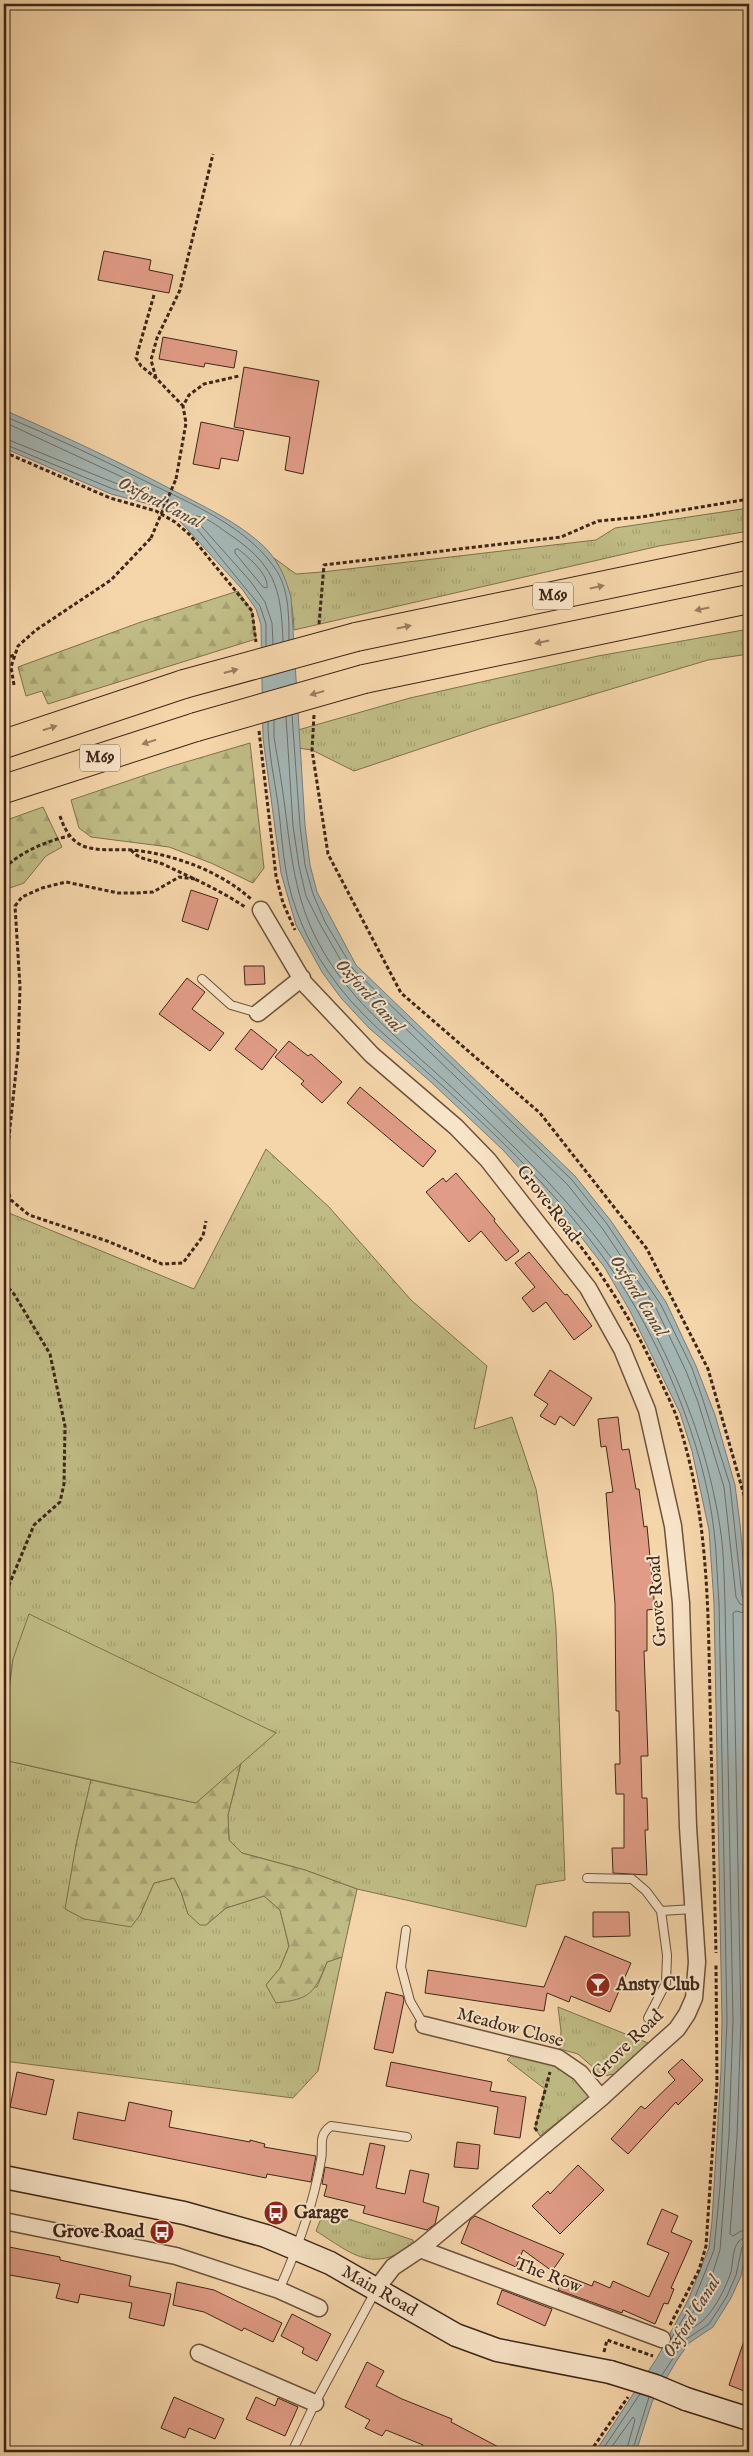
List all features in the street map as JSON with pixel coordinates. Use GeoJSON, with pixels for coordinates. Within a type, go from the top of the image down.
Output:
{"type":"FeatureCollection","features":[{"type":"Feature","properties":{"kind":"highway","name":"M69"},"geometry":{"type":"LineString","coordinates":[[4,744],[184,684],[356,637],[749,555]]}},
{"type":"Feature","properties":{"kind":"highway","name":"M69"},"geometry":{"type":"LineString","coordinates":[[4,790],[196,727],[364,679],[749,599]]}},
{"type":"Feature","properties":{"kind":"main road","name":"Main Road"},"geometry":{"type":"LineString","coordinates":[[4,2177],[184,2213],[231,2225],[298,2249],[330,2263],[377,2288],[456,2335],[497,2350],[605,2371],[749,2419]]}},
{"type":"Feature","properties":{"kind":"street","name":"Grove Road"},"geometry":{"type":"LineString","coordinates":[[261,910],[302,978],[372,1055],[456,1127],[488,1160],[588,1288],[622,1349],[647,1410],[673,1526],[681,1604],[697,1982],[694,1998],[687,2014],[677,2028],[601,2098],[420,2249],[393,2267],[377,2288]]}},
{"type":"Feature","properties":{"kind":"street"},"geometry":{"type":"LineString","coordinates":[[258,1013],[302,978]]}},
{"type":"Feature","properties":{"kind":"street","name":"Meadow Close"},"geometry":{"type":"LineString","coordinates":[[424,2026],[554,2057],[580,2072],[601,2098]]}},
{"type":"Feature","properties":{"kind":"street"},"geometry":{"type":"LineString","coordinates":[[4,2221],[176,2256],[279,2290],[318,2308]]}},
{"type":"Feature","properties":{"kind":"street","name":"The Row"},"geometry":{"type":"LineString","coordinates":[[420,2249],[662,2339]]}},
{"type":"Feature","properties":{"kind":"street"},"geometry":{"type":"LineString","coordinates":[[199,2354],[315,2403]]}},
{"type":"Feature","properties":{"kind":"lane"},"geometry":{"type":"LineString","coordinates":[[202,979],[231,1005],[258,1013]]}},
{"type":"Feature","properties":{"kind":"lane"},"geometry":{"type":"LineString","coordinates":[[587,1878],[632,1879],[646,1891],[661,1910],[667,1955],[666,1983],[648,2018]]}},
{"type":"Feature","properties":{"kind":"lane"},"geometry":{"type":"LineString","coordinates":[[661,1910],[693,1909]]}},
{"type":"Feature","properties":{"kind":"lane"},"geometry":{"type":"LineString","coordinates":[[406,1930],[401,1967],[410,2001],[424,2026]]}},
{"type":"Feature","properties":{"kind":"lane"},"geometry":{"type":"LineString","coordinates":[[279,2290],[298,2249],[311,2206],[322,2158],[320,2143],[325,2130],[331,2126],[407,2137]]}},
{"type":"Feature","properties":{"kind":"lane"},"geometry":{"type":"LineString","coordinates":[[292,2452],[315,2403],[377,2288]]}},
{"type":"Feature","properties":{"kind":"path"},"geometry":{"type":"LineString","coordinates":[[156,378],[151,360],[157,338],[180,290],[213,154]]}},
{"type":"Feature","properties":{"kind":"path"},"geometry":{"type":"LineString","coordinates":[[14,685],[11,667],[18,646],[36,630],[111,580],[151,538],[176,479],[186,423],[183,406],[156,378],[141,366],[136,358],[154,296]]}},
{"type":"Feature","properties":{"kind":"path"},"geometry":{"type":"LineString","coordinates":[[183,406],[189,395],[204,384],[239,376]]}},
{"type":"Feature","properties":{"kind":"path"},"geometry":{"type":"LineString","coordinates":[[4,452],[110,498],[156,511],[175,522],[190,534],[238,591],[252,611],[256,649]]}},
{"type":"Feature","properties":{"kind":"path"},"geometry":{"type":"LineString","coordinates":[[319,631],[324,565],[562,537],[598,521],[641,517],[749,499]]}},
{"type":"Feature","properties":{"kind":"path"},"geometry":{"type":"LineString","coordinates":[[4,659],[14,655]]}},
{"type":"Feature","properties":{"kind":"path"},"geometry":{"type":"LineString","coordinates":[[314,711],[312,750],[328,854],[401,993],[540,1113],[647,1249],[708,1368],[748,1510],[749,1536]]}},
{"type":"Feature","properties":{"kind":"path"},"geometry":{"type":"LineString","coordinates":[[258,729],[276,876],[283,903],[299,938]]}},
{"type":"Feature","properties":{"kind":"path"},"geometry":{"type":"LineString","coordinates":[[60,816],[70,836],[89,848],[131,850],[181,860],[208,872],[242,891],[261,910],[253,914],[226,895],[164,864],[137,858],[131,850]]}},
{"type":"Feature","properties":{"kind":"path"},"geometry":{"type":"LineString","coordinates":[[4,868],[18,856],[47,841],[70,836]]}},
{"type":"Feature","properties":{"kind":"path"},"geometry":{"type":"LineString","coordinates":[[195,879],[178,878],[153,892],[128,893],[118,893],[66,882],[42,888],[22,897],[15,906],[20,987],[18,1052],[7,1156],[6,1186],[11,1200],[29,1215],[107,1241],[162,1264],[183,1263],[203,1236],[206,1221]]}},
{"type":"Feature","properties":{"kind":"path"},"geometry":{"type":"LineString","coordinates":[[4,1205],[11,1200]]}},
{"type":"Feature","properties":{"kind":"path"},"geometry":{"type":"LineString","coordinates":[[545,1202],[576,1238],[600,1272],[626,1314],[651,1362],[676,1416],[688,1457],[704,1533],[708,1603],[717,2019],[715,2135],[706,2246],[699,2270],[686,2298],[649,2365]]}},
{"type":"Feature","properties":{"kind":"path"},"geometry":{"type":"LineString","coordinates":[[4,1283],[14,1294],[50,1354],[65,1426],[65,1435],[64,1484],[60,1502],[34,1525],[9,1585],[4,1604]]}},
{"type":"Feature","properties":{"kind":"path"},"geometry":{"type":"LineString","coordinates":[[545,2144],[535,2128],[554,2057]]}},
{"type":"Feature","properties":{"kind":"path"},"geometry":{"type":"LineString","coordinates":[[605,2371],[608,2340],[653,2356]]}},
{"type":"Feature","properties":{"kind":"path"},"geometry":{"type":"LineString","coordinates":[[590,2452],[630,2394]]}},
{"type":"Feature","properties":{"kind":"green space"},"geometry":{"type":"Polygon","coordinates":[[[749,508],[749,531],[659,546],[294,630],[289,592],[274,558],[296,574],[322,572],[596,540],[615,528],[749,508]]]}},
{"type":"Feature","properties":{"kind":"green space"},"geometry":{"type":"Polygon","coordinates":[[[238,591],[252,611],[256,639],[48,704],[42,691],[26,696],[18,667],[141,622],[238,591]]]}},
{"type":"Feature","properties":{"kind":"green space"},"geometry":{"type":"Polygon","coordinates":[[[749,629],[749,654],[708,660],[488,726],[354,771],[312,750],[298,748],[298,730],[410,698],[598,656],[749,629]]]}},
{"type":"Feature","properties":{"kind":"green space"},"geometry":{"type":"Polygon","coordinates":[[[250,743],[264,868],[253,883],[211,863],[169,847],[91,837],[79,828],[71,800],[169,767],[250,743]]]}},
{"type":"Feature","properties":{"kind":"green space"},"geometry":{"type":"Polygon","coordinates":[[[43,807],[62,847],[46,856],[24,883],[4,890],[4,821],[43,807]]]}},
{"type":"Feature","properties":{"kind":"green space"},"geometry":{"type":"Polygon","coordinates":[[[4,924],[7,924],[8,964],[6,1074],[4,1074],[4,924]]]}},
{"type":"Feature","properties":{"kind":"green space"},"geometry":{"type":"Polygon","coordinates":[[[266,1149],[329,1207],[411,1300],[487,1366],[474,1429],[512,1417],[536,1489],[553,1593],[565,1880],[536,1885],[526,1927],[357,1889],[305,1870],[242,1853],[229,1840],[228,1815],[241,1763],[275,1732],[13,1659],[4,1728],[4,1211],[194,1289],[266,1149]]]}},
{"type":"Feature","properties":{"kind":"green space"},"geometry":{"type":"Polygon","coordinates":[[[29,1614],[276,1733],[196,1803],[4,1760],[4,1728],[13,1659],[29,1614]]]}},
{"type":"Feature","properties":{"kind":"green space"},"geometry":{"type":"Polygon","coordinates":[[[4,1760],[91,1780],[76,1845],[66,1909],[140,1915],[154,1883],[174,1878],[188,1914],[206,1925],[226,1908],[264,1896],[280,1910],[289,1946],[280,1968],[266,1985],[317,1987],[327,1962],[342,1957],[318,2071],[293,2098],[4,2061],[4,1760]]]}},
{"type":"Feature","properties":{"kind":"green space"},"geometry":{"type":"Polygon","coordinates":[[[241,1763],[228,1815],[229,1840],[242,1853],[305,1870],[357,1889],[342,1957],[327,1962],[314,1988],[304,1997],[276,2003],[266,1985],[280,1968],[289,1946],[280,1910],[264,1896],[226,1908],[206,1925],[200,1925],[188,1914],[174,1878],[154,1883],[140,1915],[131,1927],[84,1919],[65,1909],[76,1845],[91,1780],[196,1803],[241,1763]]]}},
{"type":"Feature","properties":{"kind":"green space"},"geometry":{"type":"Polygon","coordinates":[[[558,2007],[648,2043],[615,2074],[603,2076],[578,2054],[560,2049],[561,2031],[558,2007]]]}},
{"type":"Feature","properties":{"kind":"green space"},"geometry":{"type":"Polygon","coordinates":[[[512,2055],[559,2061],[592,2092],[589,2097],[540,2136],[535,2128],[545,2089],[507,2060],[512,2055]]]}},
{"type":"Feature","properties":{"kind":"green space"},"geometry":{"type":"Polygon","coordinates":[[[324,2211],[413,2240],[414,2245],[386,2258],[363,2258],[316,2231],[324,2211]]]}},
{"type":"Feature","properties":{"kind":"water","name":"Oxford Canal"},"geometry":{"type":"Polygon","coordinates":[[[4,410],[116,461],[212,511],[250,535],[271,554],[283,574],[291,597],[305,825],[310,865],[317,892],[356,965],[575,1176],[611,1221],[666,1302],[696,1366],[715,1415],[735,1485],[749,1625],[749,2235],[741,2276],[731,2298],[713,2327],[689,2343],[677,2360],[652,2402],[636,2452],[595,2452],[657,2358],[688,2300],[709,2248],[721,2070],[722,2020],[714,1603],[709,1530],[692,1451],[680,1413],[630,1311],[605,1268],[578,1233],[503,1150],[432,1083],[369,1028],[341,998],[322,972],[296,925],[281,873],[263,738],[261,625],[256,609],[242,589],[177,518],[156,506],[111,494],[4,448],[4,410]]]}},
{"type":"Feature","properties":{"kind":"building"},"geometry":{"type":"Polygon","coordinates":[[[104,251],[151,260],[149,270],[173,275],[169,293],[98,280],[104,251]]]}},
{"type":"Feature","properties":{"kind":"building"},"geometry":{"type":"Polygon","coordinates":[[[163,337],[237,351],[234,368],[205,363],[204,367],[159,359],[163,337]]]}},
{"type":"Feature","properties":{"kind":"building"},"geometry":{"type":"Polygon","coordinates":[[[244,367],[319,381],[303,474],[285,470],[290,437],[234,427],[244,367]]]}},
{"type":"Feature","properties":{"kind":"building"},"geometry":{"type":"Polygon","coordinates":[[[201,422],[244,431],[238,461],[221,458],[219,469],[193,464],[201,422]]]}},
{"type":"Feature","properties":{"kind":"building"},"geometry":{"type":"Polygon","coordinates":[[[191,890],[218,899],[208,930],[182,921],[191,890]]]}},
{"type":"Feature","properties":{"kind":"building"},"geometry":{"type":"Polygon","coordinates":[[[244,966],[264,966],[265,984],[245,985],[244,966]]]}},
{"type":"Feature","properties":{"kind":"building"},"geometry":{"type":"Polygon","coordinates":[[[187,978],[205,992],[192,1009],[224,1033],[210,1051],[159,1014],[187,978]]]}},
{"type":"Feature","properties":{"kind":"building"},"geometry":{"type":"Polygon","coordinates":[[[251,1029],[277,1050],[262,1070],[235,1049],[251,1029]]]}},
{"type":"Feature","properties":{"kind":"building"},"geometry":{"type":"Polygon","coordinates":[[[289,1041],[308,1056],[311,1054],[342,1082],[322,1103],[301,1084],[304,1081],[275,1057],[289,1041]]]}},
{"type":"Feature","properties":{"kind":"building"},"geometry":{"type":"Polygon","coordinates":[[[360,1087],[436,1151],[423,1167],[347,1103],[360,1087]]]}},
{"type":"Feature","properties":{"kind":"building"},"geometry":{"type":"Polygon","coordinates":[[[456,1173],[519,1251],[506,1261],[481,1231],[469,1242],[426,1192],[443,1178],[446,1182],[456,1173]]]}},
{"type":"Feature","properties":{"kind":"building"},"geometry":{"type":"Polygon","coordinates":[[[529,1252],[565,1295],[567,1294],[592,1326],[574,1340],[546,1302],[533,1312],[522,1298],[535,1287],[515,1263],[529,1252]]]}},
{"type":"Feature","properties":{"kind":"building"},"geometry":{"type":"Polygon","coordinates":[[[550,1370],[592,1398],[574,1426],[560,1416],[555,1425],[540,1416],[548,1404],[534,1395],[550,1370]]]}},
{"type":"Feature","properties":{"kind":"building"},"geometry":{"type":"Polygon","coordinates":[[[618,1417],[622,1450],[629,1449],[636,1489],[639,1489],[644,1527],[647,1526],[655,1609],[647,1610],[647,1651],[644,1651],[648,1756],[641,1756],[642,1798],[647,1798],[648,1830],[645,1830],[647,1875],[613,1873],[612,1848],[624,1848],[624,1794],[616,1794],[615,1764],[620,1764],[619,1711],[616,1711],[615,1604],[606,1493],[613,1492],[606,1446],[601,1447],[598,1419],[618,1417]]]}},
{"type":"Feature","properties":{"kind":"building"},"geometry":{"type":"Polygon","coordinates":[[[593,1912],[629,1912],[630,1936],[593,1937],[593,1912]]]}},
{"type":"Feature","properties":{"kind":"building"},"geometry":{"type":"Polygon","coordinates":[[[565,1936],[631,1963],[610,2012],[571,1996],[569,2002],[547,1993],[544,2011],[425,1993],[428,1970],[544,1987],[565,1936]]]}},
{"type":"Feature","properties":{"kind":"building"},"geometry":{"type":"Polygon","coordinates":[[[386,1992],[403,1996],[404,2000],[393,2053],[374,2049],[386,1992]]]}},
{"type":"Feature","properties":{"kind":"building"},"geometry":{"type":"Polygon","coordinates":[[[682,2059],[703,2080],[678,2105],[676,2102],[628,2154],[611,2139],[641,2106],[645,2109],[675,2080],[668,2072],[682,2059]]]}},
{"type":"Feature","properties":{"kind":"building"},"geometry":{"type":"Polygon","coordinates":[[[391,2062],[492,2082],[490,2091],[526,2097],[520,2138],[494,2134],[498,2107],[386,2086],[391,2062]]]}},
{"type":"Feature","properties":{"kind":"building"},"geometry":{"type":"Polygon","coordinates":[[[17,2072],[54,2080],[46,2115],[10,2107],[17,2072]]]}},
{"type":"Feature","properties":{"kind":"building"},"geometry":{"type":"Polygon","coordinates":[[[129,2102],[172,2111],[169,2127],[250,2142],[250,2140],[265,2144],[264,2147],[316,2156],[311,2182],[267,2174],[266,2178],[73,2139],[78,2112],[125,2121],[129,2102]]]}},
{"type":"Feature","properties":{"kind":"building"},"geometry":{"type":"Polygon","coordinates":[[[457,2142],[480,2145],[478,2169],[454,2167],[457,2142]]]}},
{"type":"Feature","properties":{"kind":"building"},"geometry":{"type":"Polygon","coordinates":[[[370,2143],[385,2146],[376,2188],[405,2194],[410,2170],[429,2174],[423,2202],[439,2207],[435,2224],[427,2230],[363,2213],[365,2206],[324,2196],[327,2185],[322,2184],[325,2167],[363,2175],[370,2143]]]}},
{"type":"Feature","properties":{"kind":"building"},"geometry":{"type":"Polygon","coordinates":[[[578,2165],[604,2190],[560,2234],[532,2206],[548,2191],[550,2194],[578,2165]]]}},
{"type":"Feature","properties":{"kind":"building"},"geometry":{"type":"Polygon","coordinates":[[[662,2209],[678,2216],[671,2232],[692,2241],[671,2288],[674,2289],[668,2304],[664,2303],[655,2324],[623,2310],[622,2313],[558,2290],[564,2275],[592,2286],[594,2281],[610,2288],[613,2281],[649,2297],[669,2253],[647,2244],[662,2209]]]}},
{"type":"Feature","properties":{"kind":"building"},"geometry":{"type":"Polygon","coordinates":[[[475,2216],[564,2254],[552,2271],[523,2250],[516,2267],[461,2243],[470,2220],[475,2216]]]}},
{"type":"Feature","properties":{"kind":"building"},"geometry":{"type":"Polygon","coordinates":[[[4,2246],[60,2257],[60,2260],[131,2276],[129,2286],[171,2294],[164,2326],[129,2318],[132,2303],[80,2294],[78,2303],[56,2298],[60,2284],[4,2274],[4,2246]]]}},
{"type":"Feature","properties":{"kind":"building"},"geometry":{"type":"Polygon","coordinates":[[[177,2282],[214,2290],[282,2323],[273,2342],[244,2328],[242,2331],[204,2312],[173,2305],[177,2282]]]}},
{"type":"Feature","properties":{"kind":"building"},"geometry":{"type":"Polygon","coordinates":[[[502,2290],[552,2309],[545,2326],[497,2304],[502,2290]]]}},
{"type":"Feature","properties":{"kind":"building"},"geometry":{"type":"Polygon","coordinates":[[[292,2314],[331,2334],[317,2361],[302,2353],[304,2348],[281,2336],[292,2314]]]}},
{"type":"Feature","properties":{"kind":"building"},"geometry":{"type":"Polygon","coordinates":[[[747,2332],[749,2332],[749,2393],[729,2385],[747,2332]]]}},
{"type":"Feature","properties":{"kind":"building"},"geometry":{"type":"Polygon","coordinates":[[[367,2362],[384,2371],[376,2386],[402,2399],[452,2419],[451,2422],[508,2452],[420,2452],[423,2445],[386,2430],[382,2436],[365,2428],[370,2420],[345,2407],[367,2362]]]}},
{"type":"Feature","properties":{"kind":"building"},"geometry":{"type":"Polygon","coordinates":[[[174,2397],[224,2419],[215,2439],[189,2428],[185,2438],[161,2428],[174,2397]]]}},
{"type":"Feature","properties":{"kind":"building"},"geometry":{"type":"Polygon","coordinates":[[[256,2397],[275,2406],[278,2398],[298,2407],[285,2436],[246,2419],[256,2397]]]}},
{"type":"Feature","properties":{"kind":"place","name":"Ansty Club"},"geometry":{"type":"Point","coordinates":[598,1985]}},
{"type":"Feature","properties":{"kind":"place","name":"Garage"},"geometry":{"type":"Point","coordinates":[276,2213]}},
{"type":"Feature","properties":{"kind":"place","name":"Grove Road"},"geometry":{"type":"Point","coordinates":[162,2232]}}]}
